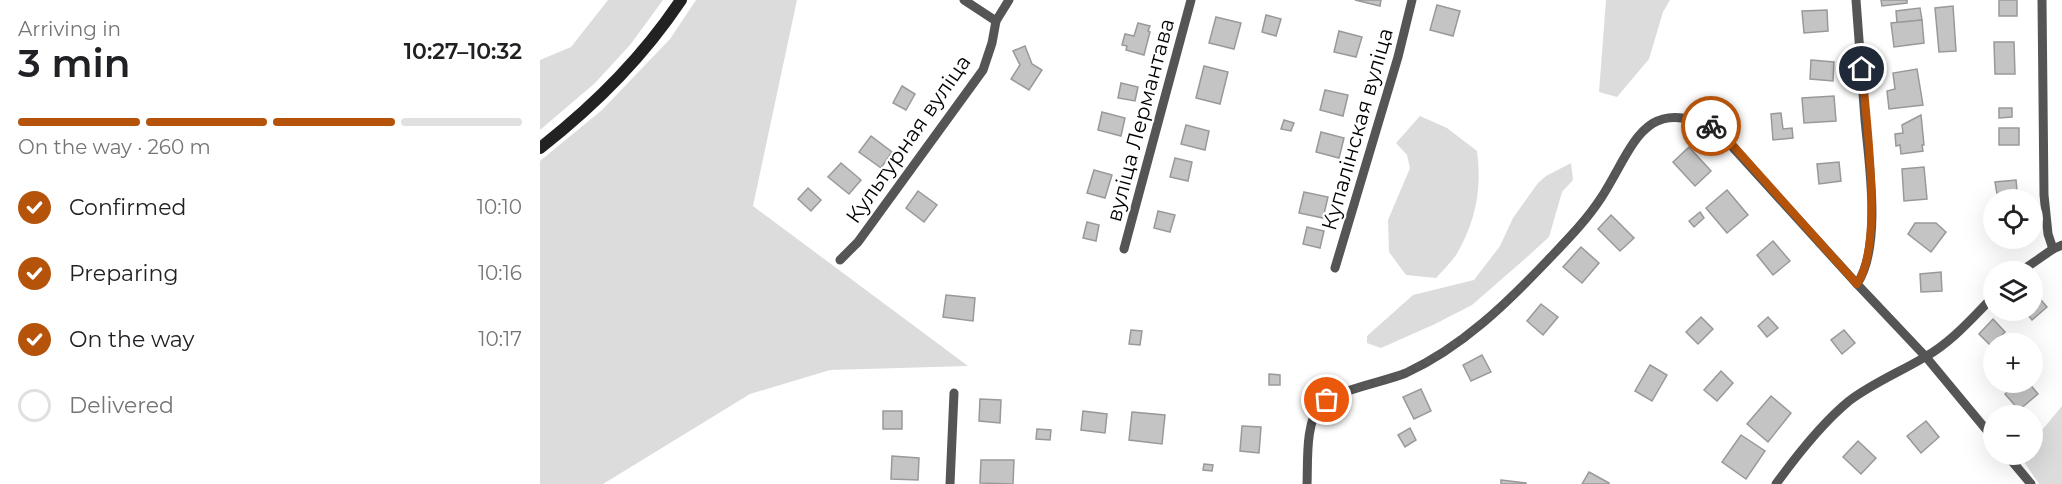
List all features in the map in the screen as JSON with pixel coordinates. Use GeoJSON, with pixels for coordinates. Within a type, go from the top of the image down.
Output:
{"type":"FeatureCollection","features":[{"type":"Feature","properties":{"kind":"main road"},"geometry":{"type":"LineString","coordinates":[[540,148],[617,80],[640,55],[681,0]]}},
{"type":"Feature","properties":{"kind":"street"},"geometry":{"type":"LineString","coordinates":[[964,0],[996,21]]}},
{"type":"Feature","properties":{"kind":"street","name":"Культурная вуліца"},"geometry":{"type":"LineString","coordinates":[[840,260],[858,242],[983,70],[992,44],[996,21],[1010,0]]}},
{"type":"Feature","properties":{"kind":"street","name":"вуліца Лермантава"},"geometry":{"type":"LineString","coordinates":[[1124,249],[1191,0]]}},
{"type":"Feature","properties":{"kind":"street","name":"Купалінская вуліца"},"geometry":{"type":"LineString","coordinates":[[1335,268],[1412,0]]}},
{"type":"Feature","properties":{"kind":"street"},"geometry":{"type":"LineString","coordinates":[[1857,0],[1871,212],[1868,258],[1863,276],[1857,284]]}},
{"type":"Feature","properties":{"kind":"street"},"geometry":{"type":"LineString","coordinates":[[2036,261],[2057,247],[2048,234],[2044,195],[2042,0]]}},
{"type":"Feature","properties":{"kind":"street"},"geometry":{"type":"LineString","coordinates":[[1306,484],[1310,430],[1319,407],[1335,395],[1407,372],[1457,342],[1494,314],[1590,214],[1635,139],[1648,126],[1661,119],[1675,118],[1704,123],[1717,130],[1926,357],[1983,426]]}},
{"type":"Feature","properties":{"kind":"street"},"geometry":{"type":"LineString","coordinates":[[1776,484],[1811,439],[1848,402],[1887,377],[1926,357],[1955,335],[1983,307]]}},
{"type":"Feature","properties":{"kind":"street"},"geometry":{"type":"LineString","coordinates":[[950,484],[954,393]]}},
{"type":"Feature","properties":{"kind":"street"},"geometry":{"type":"LineString","coordinates":[[2015,465],[2031,484]]}},
{"type":"Feature","properties":{"kind":"shaded area"},"geometry":{"type":"Polygon","coordinates":[[[608,0],[663,0],[630,45],[595,83],[540,130],[540,60],[571,47],[608,0]]]}},
{"type":"Feature","properties":{"kind":"shaded area"},"geometry":{"type":"Polygon","coordinates":[[[696,0],[797,0],[753,206],[968,366],[830,370],[750,394],[603,484],[540,484],[540,161],[602,110],[670,39],[696,0]]]}},
{"type":"Feature","properties":{"kind":"shaded area"},"geometry":{"type":"Polygon","coordinates":[[[1606,0],[1670,0],[1663,12],[1649,59],[1617,97],[1599,92],[1606,0]]]}},
{"type":"Feature","properties":{"kind":"shaded area"},"geometry":{"type":"Polygon","coordinates":[[[1420,116],[1447,128],[1477,151],[1478,191],[1469,228],[1456,256],[1436,278],[1406,275],[1389,252],[1388,220],[1410,168],[1407,155],[1396,143],[1420,116]]]}},
{"type":"Feature","properties":{"kind":"shaded area"},"geometry":{"type":"Polygon","coordinates":[[[1571,163],[1573,180],[1562,192],[1549,237],[1526,258],[1472,305],[1381,348],[1367,343],[1367,336],[1413,295],[1474,280],[1500,246],[1513,218],[1538,183],[1546,176],[1571,163]]]}},
{"type":"Feature","properties":{"kind":"shaded area"},"geometry":{"type":"Polygon","coordinates":[[[2062,406],[2062,484],[2039,484],[2026,465],[2043,465],[2043,429],[2062,406]]]}},
{"type":"Feature","properties":{"kind":"building"},"geometry":{"type":"Polygon","coordinates":[[[1355,0],[1381,0],[1380,6],[1355,0]]]}},
{"type":"Feature","properties":{"kind":"building"},"geometry":{"type":"Polygon","coordinates":[[[1881,0],[1907,0],[1907,3],[1882,6],[1881,0]]]}},
{"type":"Feature","properties":{"kind":"building"},"geometry":{"type":"Polygon","coordinates":[[[1999,0],[2017,0],[2017,16],[1999,16],[1999,0]]]}},
{"type":"Feature","properties":{"kind":"building"},"geometry":{"type":"Polygon","coordinates":[[[1437,5],[1460,11],[1453,36],[1430,30],[1437,5]]]}},
{"type":"Feature","properties":{"kind":"building"},"geometry":{"type":"Polygon","coordinates":[[[1953,6],[1956,51],[1939,52],[1935,8],[1953,6]]]}},
{"type":"Feature","properties":{"kind":"building"},"geometry":{"type":"Polygon","coordinates":[[[1920,8],[1922,20],[1897,23],[1896,11],[1920,8]]]}},
{"type":"Feature","properties":{"kind":"building"},"geometry":{"type":"Polygon","coordinates":[[[1827,10],[1828,31],[1804,33],[1802,11],[1827,10]]]}},
{"type":"Feature","properties":{"kind":"building"},"geometry":{"type":"Polygon","coordinates":[[[1266,15],[1281,19],[1276,36],[1262,32],[1266,15]]]}},
{"type":"Feature","properties":{"kind":"building"},"geometry":{"type":"Polygon","coordinates":[[[1216,17],[1241,23],[1234,49],[1209,43],[1216,17]]]}},
{"type":"Feature","properties":{"kind":"building"},"geometry":{"type":"Polygon","coordinates":[[[1922,20],[1924,43],[1894,47],[1891,23],[1922,20]]]}},
{"type":"Feature","properties":{"kind":"building"},"geometry":{"type":"Polygon","coordinates":[[[1138,23],[1150,26],[1144,55],[1126,50],[1127,46],[1122,45],[1125,34],[1134,36],[1138,23]]]}},
{"type":"Feature","properties":{"kind":"building"},"geometry":{"type":"Polygon","coordinates":[[[1339,31],[1362,37],[1356,57],[1334,52],[1339,31]]]}},
{"type":"Feature","properties":{"kind":"building"},"geometry":{"type":"Polygon","coordinates":[[[1994,42],[2014,42],[2015,74],[1995,74],[1994,42]]]}},
{"type":"Feature","properties":{"kind":"building"},"geometry":{"type":"Polygon","coordinates":[[[1025,46],[1032,64],[1042,70],[1029,90],[1011,79],[1020,65],[1013,51],[1025,46]]]}},
{"type":"Feature","properties":{"kind":"building"},"geometry":{"type":"Polygon","coordinates":[[[1811,60],[1834,62],[1833,81],[1810,79],[1811,60]]]}},
{"type":"Feature","properties":{"kind":"building"},"geometry":{"type":"Polygon","coordinates":[[[1204,66],[1228,72],[1220,104],[1196,98],[1204,66]]]}},
{"type":"Feature","properties":{"kind":"building"},"geometry":{"type":"Polygon","coordinates":[[[1917,69],[1923,105],[1889,109],[1887,91],[1895,89],[1893,73],[1917,69]]]}},
{"type":"Feature","properties":{"kind":"building"},"geometry":{"type":"Polygon","coordinates":[[[1121,83],[1138,87],[1135,101],[1118,98],[1121,83]]]}},
{"type":"Feature","properties":{"kind":"building"},"geometry":{"type":"Polygon","coordinates":[[[902,86],[915,94],[906,110],[893,103],[902,86]]]}},
{"type":"Feature","properties":{"kind":"building"},"geometry":{"type":"Polygon","coordinates":[[[1325,90],[1348,95],[1343,116],[1320,110],[1325,90]]]}},
{"type":"Feature","properties":{"kind":"building"},"geometry":{"type":"Polygon","coordinates":[[[1834,96],[1836,121],[1804,123],[1802,98],[1834,96]]]}},
{"type":"Feature","properties":{"kind":"building"},"geometry":{"type":"Polygon","coordinates":[[[1999,108],[2012,108],[2012,117],[1999,118],[1999,108]]]}},
{"type":"Feature","properties":{"kind":"building"},"geometry":{"type":"Polygon","coordinates":[[[1102,112],[1125,118],[1121,136],[1098,130],[1102,112]]]}},
{"type":"Feature","properties":{"kind":"building"},"geometry":{"type":"Polygon","coordinates":[[[1781,113],[1783,129],[1792,128],[1793,138],[1773,140],[1771,114],[1781,113]]]}},
{"type":"Feature","properties":{"kind":"building"},"geometry":{"type":"Polygon","coordinates":[[[1921,115],[1923,151],[1901,154],[1900,145],[1896,146],[1895,134],[1903,133],[1902,125],[1921,115]]]}},
{"type":"Feature","properties":{"kind":"building"},"geometry":{"type":"Polygon","coordinates":[[[1284,120],[1294,123],[1291,131],[1281,129],[1284,120]]]}},
{"type":"Feature","properties":{"kind":"building"},"geometry":{"type":"Polygon","coordinates":[[[1186,125],[1209,131],[1205,150],[1181,144],[1186,125]]]}},
{"type":"Feature","properties":{"kind":"building"},"geometry":{"type":"Polygon","coordinates":[[[1999,128],[2019,128],[2019,145],[1999,145],[1999,128]]]}},
{"type":"Feature","properties":{"kind":"building"},"geometry":{"type":"Polygon","coordinates":[[[1321,132],[1344,138],[1339,158],[1316,152],[1321,132]]]}},
{"type":"Feature","properties":{"kind":"building"},"geometry":{"type":"Polygon","coordinates":[[[871,136],[892,152],[881,168],[859,152],[871,136]]]}},
{"type":"Feature","properties":{"kind":"building"},"geometry":{"type":"Polygon","coordinates":[[[1689,147],[1711,171],[1695,186],[1673,162],[1689,147]]]}},
{"type":"Feature","properties":{"kind":"building"},"geometry":{"type":"Polygon","coordinates":[[[1175,158],[1192,162],[1188,181],[1170,177],[1175,158]]]}},
{"type":"Feature","properties":{"kind":"building"},"geometry":{"type":"Polygon","coordinates":[[[1839,162],[1841,181],[1819,184],[1817,164],[1839,162]]]}},
{"type":"Feature","properties":{"kind":"building"},"geometry":{"type":"Polygon","coordinates":[[[841,163],[861,180],[849,194],[828,177],[841,163]]]}},
{"type":"Feature","properties":{"kind":"building"},"geometry":{"type":"Polygon","coordinates":[[[1924,167],[1927,199],[1904,201],[1902,169],[1924,167]]]}},
{"type":"Feature","properties":{"kind":"building"},"geometry":{"type":"Polygon","coordinates":[[[1094,170],[1112,175],[1105,198],[1087,193],[1094,170]]]}},
{"type":"Feature","properties":{"kind":"building"},"geometry":{"type":"Polygon","coordinates":[[[2016,180],[2017,189],[1996,189],[1995,182],[2016,180]]]}},
{"type":"Feature","properties":{"kind":"building"},"geometry":{"type":"Polygon","coordinates":[[[808,188],[821,200],[811,211],[798,199],[808,188]]]}},
{"type":"Feature","properties":{"kind":"building"},"geometry":{"type":"Polygon","coordinates":[[[1727,190],[1748,215],[1727,233],[1706,208],[1727,190]]]}},
{"type":"Feature","properties":{"kind":"building"},"geometry":{"type":"Polygon","coordinates":[[[918,191],[937,205],[924,222],[906,208],[918,191]]]}},
{"type":"Feature","properties":{"kind":"building"},"geometry":{"type":"Polygon","coordinates":[[[1304,192],[1328,197],[1323,218],[1299,213],[1304,192]]]}},
{"type":"Feature","properties":{"kind":"building"},"geometry":{"type":"Polygon","coordinates":[[[1158,211],[1175,215],[1170,232],[1154,228],[1158,211]]]}},
{"type":"Feature","properties":{"kind":"building"},"geometry":{"type":"Polygon","coordinates":[[[1700,212],[1704,218],[1694,227],[1689,221],[1700,212]]]}},
{"type":"Feature","properties":{"kind":"building"},"geometry":{"type":"Polygon","coordinates":[[[1611,215],[1634,238],[1620,251],[1598,229],[1611,215]]]}},
{"type":"Feature","properties":{"kind":"building"},"geometry":{"type":"Polygon","coordinates":[[[1087,222],[1099,225],[1096,241],[1083,238],[1087,222]]]}},
{"type":"Feature","properties":{"kind":"building"},"geometry":{"type":"Polygon","coordinates":[[[1915,223],[1936,223],[1946,232],[1931,252],[1908,234],[1915,223]]]}},
{"type":"Feature","properties":{"kind":"building"},"geometry":{"type":"Polygon","coordinates":[[[1307,227],[1324,231],[1320,248],[1303,244],[1307,227]]]}},
{"type":"Feature","properties":{"kind":"building"},"geometry":{"type":"Polygon","coordinates":[[[1773,241],[1790,261],[1773,275],[1757,255],[1773,241]]]}},
{"type":"Feature","properties":{"kind":"building"},"geometry":{"type":"Polygon","coordinates":[[[1581,247],[1599,263],[1582,283],[1563,267],[1581,247]]]}},
{"type":"Feature","properties":{"kind":"building"},"geometry":{"type":"Polygon","coordinates":[[[1941,272],[1942,291],[1921,292],[1920,274],[1941,272]]]}},
{"type":"Feature","properties":{"kind":"building"},"geometry":{"type":"Polygon","coordinates":[[[946,295],[975,298],[973,321],[943,317],[946,295]]]}},
{"type":"Feature","properties":{"kind":"building"},"geometry":{"type":"Polygon","coordinates":[[[1541,304],[1558,317],[1543,335],[1527,321],[1541,304]]]}},
{"type":"Feature","properties":{"kind":"building"},"geometry":{"type":"Polygon","coordinates":[[[1701,317],[1713,329],[1698,344],[1686,332],[1701,317]]]}},
{"type":"Feature","properties":{"kind":"building"},"geometry":{"type":"Polygon","coordinates":[[[1768,317],[1778,328],[1767,337],[1758,326],[1768,317]]]}},
{"type":"Feature","properties":{"kind":"building"},"geometry":{"type":"Polygon","coordinates":[[[1991,321],[1995,321],[2005,332],[1983,333],[1983,338],[1979,334],[1991,321]]]}},
{"type":"Feature","properties":{"kind":"building"},"geometry":{"type":"Polygon","coordinates":[[[1131,330],[1142,331],[1140,345],[1129,344],[1131,330]]]}},
{"type":"Feature","properties":{"kind":"building"},"geometry":{"type":"Polygon","coordinates":[[[1844,330],[1855,343],[1842,354],[1831,340],[1844,330]]]}},
{"type":"Feature","properties":{"kind":"building"},"geometry":{"type":"Polygon","coordinates":[[[1482,355],[1491,372],[1471,381],[1463,365],[1482,355]]]}},
{"type":"Feature","properties":{"kind":"building"},"geometry":{"type":"Polygon","coordinates":[[[1650,365],[1667,375],[1652,401],[1635,391],[1650,365]]]}},
{"type":"Feature","properties":{"kind":"building"},"geometry":{"type":"Polygon","coordinates":[[[1721,371],[1733,383],[1717,401],[1704,390],[1721,371]]]}},
{"type":"Feature","properties":{"kind":"building"},"geometry":{"type":"Polygon","coordinates":[[[1269,374],[1280,375],[1280,385],[1269,385],[1269,374]]]}},
{"type":"Feature","properties":{"kind":"building"},"geometry":{"type":"Polygon","coordinates":[[[1421,389],[1431,411],[1414,419],[1403,397],[1421,389]]]}},
{"type":"Feature","properties":{"kind":"building"},"geometry":{"type":"Polygon","coordinates":[[[2005,394],[2038,394],[2025,405],[2015,405],[2005,394]]]}},
{"type":"Feature","properties":{"kind":"building"},"geometry":{"type":"Polygon","coordinates":[[[1771,396],[1791,413],[1768,442],[1747,424],[1771,396]]]}},
{"type":"Feature","properties":{"kind":"building"},"geometry":{"type":"Polygon","coordinates":[[[980,399],[1001,400],[1000,423],[979,421],[980,399]]]}},
{"type":"Feature","properties":{"kind":"building"},"geometry":{"type":"Polygon","coordinates":[[[883,411],[902,411],[902,429],[883,429],[883,411]]]}},
{"type":"Feature","properties":{"kind":"building"},"geometry":{"type":"Polygon","coordinates":[[[1083,411],[1107,414],[1105,433],[1081,430],[1083,411]]]}},
{"type":"Feature","properties":{"kind":"building"},"geometry":{"type":"Polygon","coordinates":[[[1132,412],[1165,415],[1162,444],[1129,440],[1132,412]]]}},
{"type":"Feature","properties":{"kind":"building"},"geometry":{"type":"Polygon","coordinates":[[[1926,421],[1939,437],[1921,453],[1907,436],[1926,421]]]}},
{"type":"Feature","properties":{"kind":"building"},"geometry":{"type":"Polygon","coordinates":[[[1242,426],[1261,427],[1259,453],[1240,451],[1242,426]]]}},
{"type":"Feature","properties":{"kind":"building"},"geometry":{"type":"Polygon","coordinates":[[[1410,428],[1416,440],[1405,447],[1398,435],[1410,428]]]}},
{"type":"Feature","properties":{"kind":"building"},"geometry":{"type":"Polygon","coordinates":[[[1037,429],[1051,430],[1050,440],[1036,439],[1037,429]]]}},
{"type":"Feature","properties":{"kind":"building"},"geometry":{"type":"Polygon","coordinates":[[[1741,435],[1765,451],[1746,479],[1722,462],[1741,435]]]}},
{"type":"Feature","properties":{"kind":"building"},"geometry":{"type":"Polygon","coordinates":[[[1858,441],[1876,458],[1861,474],[1843,457],[1858,441]]]}},
{"type":"Feature","properties":{"kind":"building"},"geometry":{"type":"Polygon","coordinates":[[[892,456],[919,458],[918,480],[891,479],[892,456]]]}},
{"type":"Feature","properties":{"kind":"building"},"geometry":{"type":"Polygon","coordinates":[[[981,460],[1014,460],[1013,484],[980,483],[981,460]]]}},
{"type":"Feature","properties":{"kind":"building"},"geometry":{"type":"Polygon","coordinates":[[[1204,464],[1213,465],[1212,471],[1203,470],[1204,464]]]}},
{"type":"Feature","properties":{"kind":"building"},"geometry":{"type":"Polygon","coordinates":[[[1589,472],[1609,483],[1609,484],[1582,484],[1589,472]]]}},
{"type":"Feature","properties":{"kind":"building"},"geometry":{"type":"Polygon","coordinates":[[[1501,480],[1526,483],[1526,484],[1501,484],[1501,480]]]}},
{"type":"Feature","properties":{"kind":"way so far"},"geometry":{"type":"LineString","coordinates":[[1327,400],[1335,395],[1407,372],[1457,342],[1494,314],[1590,214],[1602,198],[1635,139],[1648,126],[1661,119],[1675,118],[1689,119],[1711,126]]}},
{"type":"Feature","properties":{"kind":"route"},"geometry":{"type":"LineString","coordinates":[[1711,126],[1729,141],[1857,284],[1867,265],[1871,234],[1862,69]]}}]}
